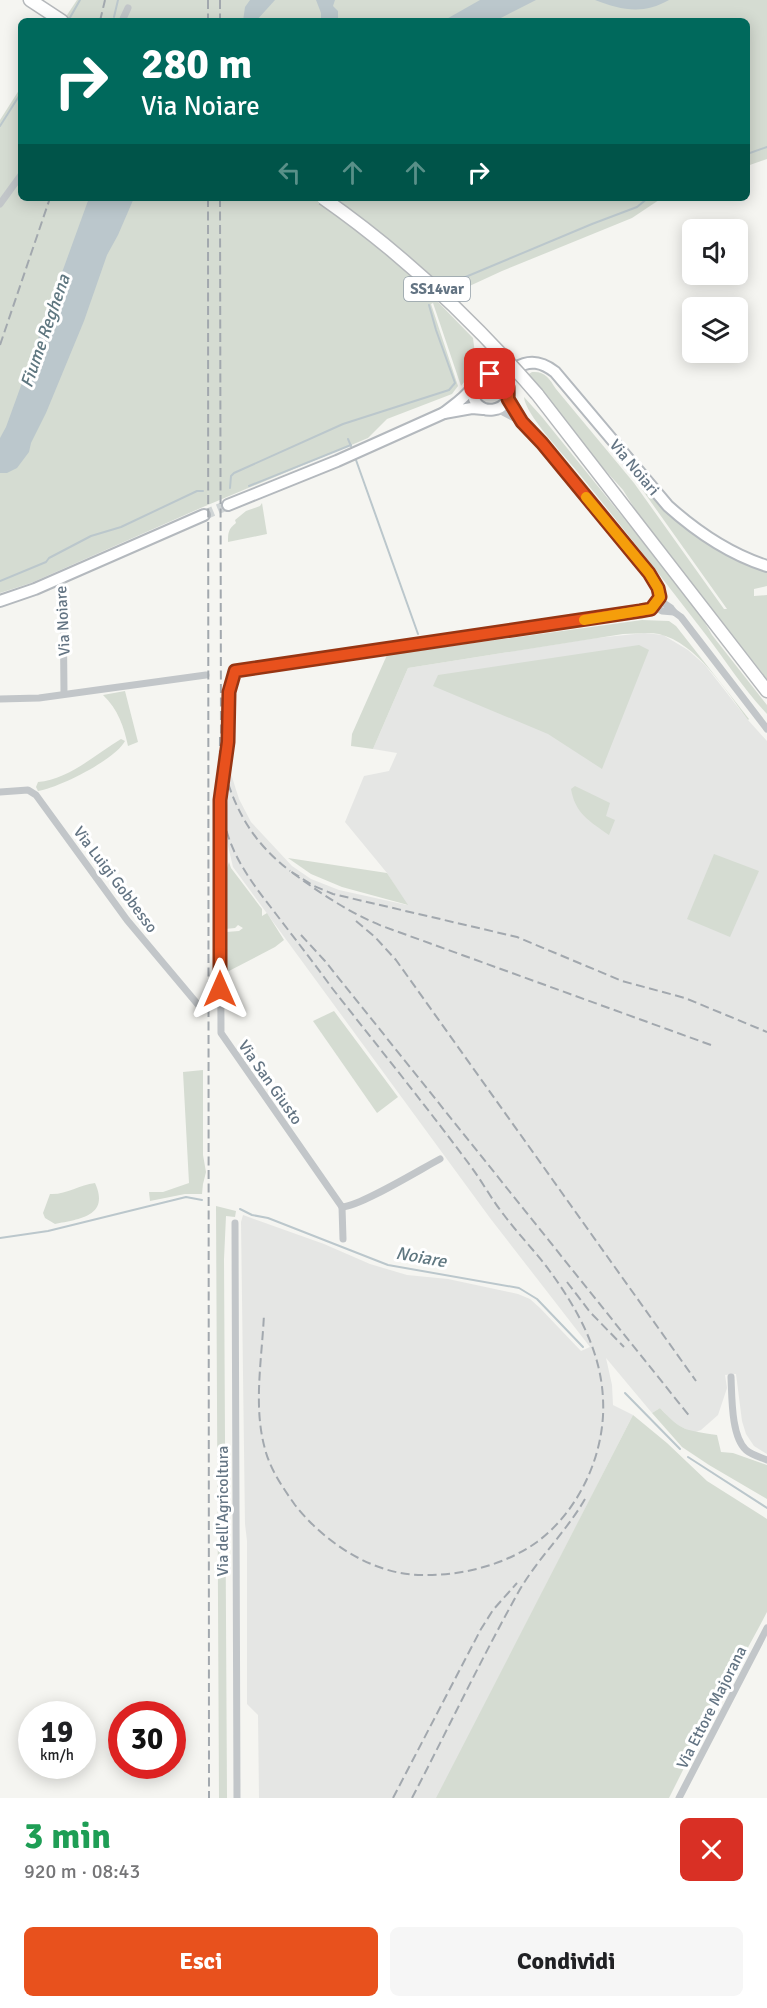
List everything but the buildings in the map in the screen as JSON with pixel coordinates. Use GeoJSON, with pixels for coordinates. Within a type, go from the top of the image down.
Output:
{"type":"FeatureCollection","features":[{"type":"Feature","properties":{"kind":"highway"},"geometry":{"type":"LineString","coordinates":[[30,0],[57,18]]}},
{"type":"Feature","properties":{"kind":"highway","name":"SS14var"},"geometry":{"type":"LineString","coordinates":[[328,201],[379,240],[445,296],[500,351],[537,394],[767,691]]}},
{"type":"Feature","properties":{"kind":"street"},"geometry":{"type":"LineString","coordinates":[[123,18],[128,8]]}},
{"type":"Feature","properties":{"kind":"street"},"geometry":{"type":"LineString","coordinates":[[0,204],[18,179]]}},
{"type":"Feature","properties":{"kind":"street","name":"Via Noiari"},"geometry":{"type":"LineString","coordinates":[[498,375],[534,362],[548,366],[668,506],[706,537],[731,551],[767,566]]}},
{"type":"Feature","properties":{"kind":"street"},"geometry":{"type":"LineString","coordinates":[[508,387],[516,368]]}},
{"type":"Feature","properties":{"kind":"street"},"geometry":{"type":"LineString","coordinates":[[228,505],[337,461],[444,412],[473,387],[479,378],[490,374],[498,375],[506,381],[508,399],[522,422],[649,573],[658,588],[659,600],[654,606],[662,611],[674,612]]}},
{"type":"Feature","properties":{"kind":"street"},"geometry":{"type":"LineString","coordinates":[[473,387],[473,398],[483,409]]}},
{"type":"Feature","properties":{"kind":"street"},"geometry":{"type":"LineString","coordinates":[[497,409],[508,399]]}},
{"type":"Feature","properties":{"kind":"street"},"geometry":{"type":"LineString","coordinates":[[444,412],[465,409],[497,409],[522,422]]}},
{"type":"Feature","properties":{"kind":"street"},"geometry":{"type":"LineString","coordinates":[[60,577],[204,515]]}},
{"type":"Feature","properties":{"kind":"street","name":"Via Noiare"},"geometry":{"type":"LineString","coordinates":[[0,601],[60,577],[63,586],[64,693]]}},
{"type":"Feature","properties":{"kind":"street"},"geometry":{"type":"LineString","coordinates":[[659,600],[681,617],[767,729]]}},
{"type":"Feature","properties":{"kind":"street","name":"Via San Giusto"},"geometry":{"type":"LineString","coordinates":[[342,1207],[221,1032],[220,800],[228,742],[229,692],[235,671],[640,611],[654,606]]}},
{"type":"Feature","properties":{"kind":"street"},"geometry":{"type":"LineString","coordinates":[[0,699],[39,698],[206,675]]}},
{"type":"Feature","properties":{"kind":"street","name":"Via Luigi Gobbesso"},"geometry":{"type":"LineString","coordinates":[[0,792],[28,790],[36,795],[127,920],[200,1007]]}},
{"type":"Feature","properties":{"kind":"street"},"geometry":{"type":"LineString","coordinates":[[343,1239],[342,1207],[348,1207],[440,1159]]}},
{"type":"Feature","properties":{"kind":"street","name":"Via dell'Agricoltura"},"geometry":{"type":"LineString","coordinates":[[235,1223],[237,1798]]}},
{"type":"Feature","properties":{"kind":"street"},"geometry":{"type":"LineString","coordinates":[[731,1377],[732,1409],[739,1441],[750,1453],[767,1460]]}},
{"type":"Feature","properties":{"kind":"street","name":"Via Ettore Majorana"},"geometry":{"type":"LineString","coordinates":[[679,1798],[767,1628]]}},
{"type":"Feature","properties":{"kind":"shaded area"},"geometry":{"type":"Polygon","coordinates":[[[77,0],[767,0],[767,159],[750,165],[750,18],[65,18],[77,0]]]}},
{"type":"Feature","properties":{"kind":"shaded area"},"geometry":{"type":"Polygon","coordinates":[[[18,92],[18,201],[658,201],[632,218],[502,271],[437,301],[473,338],[477,370],[472,372],[461,386],[433,303],[431,304],[458,386],[452,394],[387,419],[368,438],[203,507],[31,583],[0,593],[0,120],[18,92]]]}},
{"type":"Feature","properties":{"kind":"shaded area"},"geometry":{"type":"Polygon","coordinates":[[[532,372],[543,374],[549,379],[634,483],[724,609],[727,609],[641,488],[643,485],[699,538],[743,563],[767,572],[767,586],[754,589],[754,596],[767,595],[767,679],[643,522],[623,490],[526,376],[532,372]]]}},
{"type":"Feature","properties":{"kind":"shaded area"},"geometry":{"type":"Polygon","coordinates":[[[524,397],[697,609],[712,635],[767,705],[767,714],[625,531],[546,434],[531,413],[524,397]]]}},
{"type":"Feature","properties":{"kind":"shaded area"},"geometry":{"type":"Polygon","coordinates":[[[262,503],[267,534],[228,542],[229,531],[236,523],[235,520],[262,503]]]}},
{"type":"Feature","properties":{"kind":"shaded area"},"geometry":{"type":"Polygon","coordinates":[[[642,620],[669,621],[676,626],[719,681],[686,647],[659,634],[646,633],[623,634],[408,668],[373,749],[351,746],[352,734],[387,655],[642,620]]]}},
{"type":"Feature","properties":{"kind":"shaded area"},"geometry":{"type":"Polygon","coordinates":[[[645,633],[663,635],[688,650],[705,665],[767,741],[767,1454],[754,1446],[746,1434],[742,1421],[736,1374],[725,1375],[727,1388],[718,1415],[701,1430],[693,1433],[674,1423],[660,1408],[652,1413],[606,1358],[612,1385],[613,1405],[633,1415],[437,1798],[259,1798],[258,1715],[247,1704],[247,1541],[241,1222],[243,1215],[324,1244],[370,1264],[407,1275],[448,1279],[518,1294],[530,1299],[540,1308],[581,1351],[590,1347],[490,1218],[233,867],[224,829],[231,774],[239,799],[251,822],[292,866],[311,879],[339,890],[407,905],[387,873],[345,822],[364,776],[389,771],[397,753],[373,749],[408,668],[596,638],[645,633]]]}},
{"type":"Feature","properties":{"kind":"shaded area"},"geometry":{"type":"Polygon","coordinates":[[[639,645],[649,650],[602,769],[548,734],[433,686],[438,675],[639,645]]]}},
{"type":"Feature","properties":{"kind":"shaded area"},"geometry":{"type":"Polygon","coordinates":[[[721,683],[749,719],[748,720],[721,683]]]}},
{"type":"Feature","properties":{"kind":"shaded area"},"geometry":{"type":"Polygon","coordinates":[[[125,691],[138,742],[128,746],[120,719],[113,706],[103,695],[125,691]]]}},
{"type":"Feature","properties":{"kind":"shaded area"},"geometry":{"type":"Polygon","coordinates":[[[121,739],[125,741],[120,748],[99,764],[72,779],[38,791],[36,787],[38,782],[60,777],[121,739]]]}},
{"type":"Feature","properties":{"kind":"shaded area"},"geometry":{"type":"Polygon","coordinates":[[[575,786],[610,803],[606,816],[615,820],[609,835],[589,821],[580,810],[571,789],[575,786]]]}},
{"type":"Feature","properties":{"kind":"shaded area"},"geometry":{"type":"Polygon","coordinates":[[[714,854],[759,871],[730,937],[687,919],[714,854]]]}},
{"type":"Feature","properties":{"kind":"shaded area"},"geometry":{"type":"Polygon","coordinates":[[[288,858],[387,873],[408,905],[342,887],[311,874],[288,858]]]}},
{"type":"Feature","properties":{"kind":"shaded area"},"geometry":{"type":"Polygon","coordinates":[[[229,862],[231,868],[262,909],[262,916],[267,913],[284,940],[227,972],[226,932],[239,931],[243,928],[238,925],[235,928],[225,929],[229,862]]]}},
{"type":"Feature","properties":{"kind":"shaded area"},"geometry":{"type":"Polygon","coordinates":[[[334,1011],[398,1097],[377,1113],[313,1021],[334,1011]]]}},
{"type":"Feature","properties":{"kind":"shaded area"},"geometry":{"type":"Polygon","coordinates":[[[203,1070],[203,1155],[206,1172],[202,1194],[185,1194],[150,1201],[149,1192],[163,1192],[189,1183],[183,1072],[203,1070]]]}},
{"type":"Feature","properties":{"kind":"shaded area"},"geometry":{"type":"Polygon","coordinates":[[[95,1183],[99,1203],[90,1214],[83,1218],[55,1224],[45,1218],[43,1213],[50,1194],[62,1193],[95,1183]]]}},
{"type":"Feature","properties":{"kind":"shaded area"},"geometry":{"type":"Polygon","coordinates":[[[216,1206],[236,1211],[235,1217],[226,1216],[224,1259],[227,1798],[219,1798],[216,1206]]]}},
{"type":"Feature","properties":{"kind":"shaded area"},"geometry":{"type":"Polygon","coordinates":[[[660,1408],[685,1429],[717,1435],[721,1452],[733,1453],[767,1465],[767,1499],[682,1447],[652,1413],[660,1408]]]}},
{"type":"Feature","properties":{"kind":"shaded area"},"geometry":{"type":"Polygon","coordinates":[[[633,1415],[707,1481],[767,1519],[767,1612],[669,1798],[436,1798],[633,1415]]]}},
{"type":"Feature","properties":{"kind":"water"},"geometry":{"type":"Polygon","coordinates":[[[250,0],[275,0],[259,18],[243,18],[245,7],[250,0]]]}},
{"type":"Feature","properties":{"kind":"water"},"geometry":{"type":"Polygon","coordinates":[[[316,0],[335,0],[333,6],[338,11],[338,18],[321,18],[316,0]]]}},
{"type":"Feature","properties":{"kind":"water"},"geometry":{"type":"Polygon","coordinates":[[[480,0],[536,0],[501,18],[448,18],[480,0]]]}},
{"type":"Feature","properties":{"kind":"water"},"geometry":{"type":"Polygon","coordinates":[[[595,0],[669,0],[650,8],[632,9],[595,0]]]}},
{"type":"Feature","properties":{"kind":"water","name":"Fiume Reghena"},"geometry":{"type":"Polygon","coordinates":[[[88,201],[133,201],[107,255],[84,321],[29,452],[17,468],[7,473],[0,473],[0,438],[88,201]]]}},
{"type":"Feature","properties":{"kind":"waterway"},"geometry":{"type":"LineString","coordinates":[[70,18],[80,0]]}},
{"type":"Feature","properties":{"kind":"waterway"},"geometry":{"type":"LineString","coordinates":[[114,17],[118,0]]}},
{"type":"Feature","properties":{"kind":"waterway"},"geometry":{"type":"LineString","coordinates":[[0,126],[18,98]]}},
{"type":"Feature","properties":{"kind":"waterway"},"geometry":{"type":"LineString","coordinates":[[750,153],[767,147]]}},
{"type":"Feature","properties":{"kind":"waterway"},"geometry":{"type":"LineString","coordinates":[[444,286],[637,207],[644,201]]}},
{"type":"Feature","properties":{"kind":"waterway"},"geometry":{"type":"LineString","coordinates":[[230,488],[231,476],[234,473],[343,424],[449,390],[455,383],[429,305]]}},
{"type":"Feature","properties":{"kind":"waterway"},"geometry":{"type":"LineString","coordinates":[[348,439],[351,446]]}},
{"type":"Feature","properties":{"kind":"waterway"},"geometry":{"type":"LineString","coordinates":[[249,486],[351,445]]}},
{"type":"Feature","properties":{"kind":"waterway"},"geometry":{"type":"LineString","coordinates":[[356,460],[418,634]]}},
{"type":"Feature","properties":{"kind":"waterway"},"geometry":{"type":"LineString","coordinates":[[0,581],[46,562],[49,558],[91,536],[121,527],[197,491],[203,491]]}},
{"type":"Feature","properties":{"kind":"waterway","name":"Noiare"},"geometry":{"type":"LineString","coordinates":[[0,1238],[48,1231],[186,1197],[202,1200]]}},
{"type":"Feature","properties":{"kind":"waterway","name":"Noiare"},"geometry":{"type":"LineString","coordinates":[[240,1209],[388,1265],[519,1288],[537,1299],[583,1347]]}},
{"type":"Feature","properties":{"kind":"waterway","name":"Noiare"},"geometry":{"type":"LineString","coordinates":[[625,1393],[680,1449]]}},
{"type":"Feature","properties":{"kind":"waterway","name":"Noiare"},"geometry":{"type":"LineString","coordinates":[[688,1457],[767,1508]]}},
{"type":"Feature","properties":{"kind":"tunnel"},"geometry":{"type":"LineString","coordinates":[[204,515],[228,505]]}},
{"type":"Feature","properties":{"kind":"railway"},"geometry":{"type":"LineString","coordinates":[[101,18],[105,0]]}},
{"type":"Feature","properties":{"kind":"railway"},"geometry":{"type":"LineString","coordinates":[[208,0],[208,18]]}},
{"type":"Feature","properties":{"kind":"railway"},"geometry":{"type":"LineString","coordinates":[[220,0],[220,18]]}},
{"type":"Feature","properties":{"kind":"railway"},"geometry":{"type":"LineString","coordinates":[[0,345],[49,201]]}},
{"type":"Feature","properties":{"kind":"railway"},"geometry":{"type":"LineString","coordinates":[[208,201],[209,1798]]}},
{"type":"Feature","properties":{"kind":"railway"},"geometry":{"type":"LineString","coordinates":[[220,201],[221,744]]}},
{"type":"Feature","properties":{"kind":"railway"},"geometry":{"type":"LineString","coordinates":[[220,737],[223,818],[235,853],[247,874],[332,988],[455,1145],[515,1229],[549,1270],[569,1299],[586,1331],[598,1364],[603,1399],[603,1419],[595,1459],[578,1497],[566,1514],[537,1542],[511,1557],[482,1568],[452,1574],[404,1574],[368,1563],[351,1554],[320,1532],[307,1519],[277,1478],[267,1456],[261,1433],[259,1399],[264,1314]]}},
{"type":"Feature","properties":{"kind":"railway"},"geometry":{"type":"LineString","coordinates":[[224,771],[248,827],[266,850],[290,871]]}},
{"type":"Feature","properties":{"kind":"railway"},"geometry":{"type":"LineString","coordinates":[[711,1045],[382,926],[334,902],[290,871],[314,886],[333,894],[517,937],[622,981],[685,998],[767,1032]]}},
{"type":"Feature","properties":{"kind":"railway"},"geometry":{"type":"LineString","coordinates":[[356,921],[375,937],[396,960],[696,1381]]}},
{"type":"Feature","properties":{"kind":"railway"},"geometry":{"type":"LineString","coordinates":[[301,935],[325,961],[691,1418]]}},
{"type":"Feature","properties":{"kind":"railway"},"geometry":{"type":"LineString","coordinates":[[567,1282],[590,1312],[624,1347]]}},
{"type":"Feature","properties":{"kind":"railway"},"geometry":{"type":"LineString","coordinates":[[412,1798],[519,1591],[585,1499]]}},
{"type":"Feature","properties":{"kind":"railway"},"geometry":{"type":"LineString","coordinates":[[393,1798],[481,1629],[493,1610],[517,1583]]}},
{"type":"Feature","properties":{"kind":"slow traffic"},"geometry":{"type":"LineString","coordinates":[[584,620],[651,609],[660,597],[658,588],[649,573],[586,497]]}},
{"type":"Feature","properties":{"kind":"route"},"geometry":{"type":"LineString","coordinates":[[220,989],[220,800],[227,755],[229,692],[235,671],[640,611],[651,609],[660,597],[658,588],[649,573],[514,411],[508,399],[506,381],[496,374],[490,374]]}}]}
